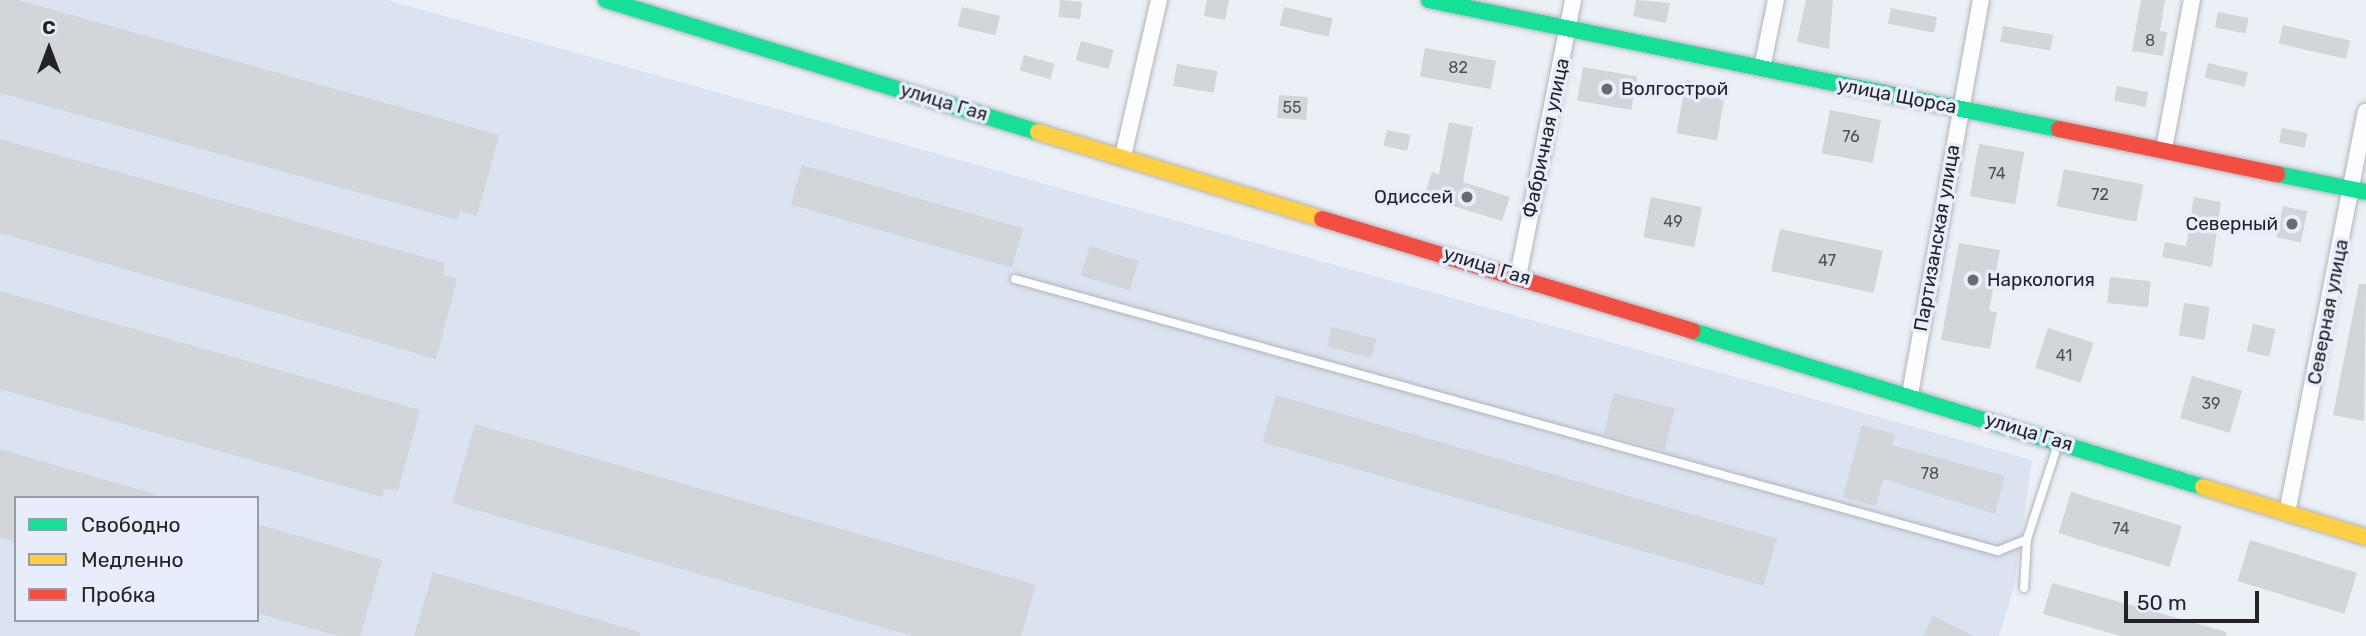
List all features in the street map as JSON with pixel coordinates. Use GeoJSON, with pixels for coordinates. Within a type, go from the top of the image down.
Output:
{"type":"FeatureCollection","features":[{"type":"Feature","properties":{"kind":"street","name":"улица Гая"},"geometry":{"type":"LineString","coordinates":[[607,0],[1910,394],[2366,537]]}},
{"type":"Feature","properties":{"kind":"street"},"geometry":{"type":"LineString","coordinates":[[1124,156],[1159,0]]}},
{"type":"Feature","properties":{"kind":"street","name":"улица Щорса"},"geometry":{"type":"LineString","coordinates":[[1429,0],[2359,190]]}},
{"type":"Feature","properties":{"kind":"street","name":"Фабричная улица"},"geometry":{"type":"LineString","coordinates":[[1518,276],[1573,0]]}},
{"type":"Feature","properties":{"kind":"street"},"geometry":{"type":"LineString","coordinates":[[1762,68],[1776,0]]}},
{"type":"Feature","properties":{"kind":"street","name":"Партизанская улица"},"geometry":{"type":"LineString","coordinates":[[1910,394],[1959,108],[1981,0]]}},
{"type":"Feature","properties":{"kind":"street"},"geometry":{"type":"LineString","coordinates":[[2164,149],[2192,0]]}},
{"type":"Feature","properties":{"kind":"street","name":"Северная улица"},"geometry":{"type":"LineString","coordinates":[[2287,513],[2359,190],[2366,112]]}},
{"type":"Feature","properties":{"kind":"lane"},"geometry":{"type":"LineString","coordinates":[[1015,279],[1926,533],[1998,551],[2027,539]]}},
{"type":"Feature","properties":{"kind":"lane"},"geometry":{"type":"LineString","coordinates":[[2024,588],[2027,539],[2059,441]]}},
{"type":"Feature","properties":{"kind":"shaded area"},"geometry":{"type":"Polygon","coordinates":[[[0,0],[387,0],[2032,460],[2014,587],[1999,636],[0,636],[0,0]]]}},
{"type":"Feature","properties":{"kind":"building"},"geometry":{"type":"Polygon","coordinates":[[[0,0],[18,0],[499,135],[477,216],[460,210],[457,220],[0,93],[0,0]]]}},
{"type":"Feature","properties":{"kind":"building"},"geometry":{"type":"Polygon","coordinates":[[[1060,0],[1082,2],[1080,19],[1059,17],[1060,0]]]}},
{"type":"Feature","properties":{"kind":"building"},"geometry":{"type":"Polygon","coordinates":[[[1207,0],[1229,0],[1225,20],[1204,16],[1207,0]]]}},
{"type":"Feature","properties":{"kind":"building"},"geometry":{"type":"Polygon","coordinates":[[[1636,0],[1670,3],[1666,23],[1633,16],[1636,0]]]}},
{"type":"Feature","properties":{"kind":"building"},"geometry":{"type":"Polygon","coordinates":[[[1806,0],[1833,0],[1829,49],[1797,42],[1806,0]]]}},
{"type":"Feature","properties":{"kind":"building"},"geometry":{"type":"Polygon","coordinates":[[[2141,0],[2165,0],[2160,31],[2167,32],[2163,56],[2132,51],[2141,0]]]}},
{"type":"Feature","properties":{"kind":"building"},"geometry":{"type":"Polygon","coordinates":[[[962,7],[1000,16],[996,35],[958,26],[962,7]]]}},
{"type":"Feature","properties":{"kind":"building"},"geometry":{"type":"Polygon","coordinates":[[[1284,7],[1333,18],[1328,37],[1280,26],[1284,7]]]}},
{"type":"Feature","properties":{"kind":"building"},"geometry":{"type":"Polygon","coordinates":[[[1891,8],[1937,17],[1934,33],[1888,24],[1891,8]]]}},
{"type":"Feature","properties":{"kind":"building"},"geometry":{"type":"Polygon","coordinates":[[[2218,12],[2248,18],[2245,34],[2215,28],[2218,12]]]}},
{"type":"Feature","properties":{"kind":"building"},"geometry":{"type":"Polygon","coordinates":[[[2283,25],[2350,41],[2346,59],[2279,44],[2283,25]]]}},
{"type":"Feature","properties":{"kind":"building"},"geometry":{"type":"Polygon","coordinates":[[[2003,26],[2053,35],[2050,51],[2000,42],[2003,26]]]}},
{"type":"Feature","properties":{"kind":"building"},"geometry":{"type":"Polygon","coordinates":[[[1081,41],[1114,50],[1109,69],[1076,60],[1081,41]]]}},
{"type":"Feature","properties":{"kind":"building"},"geometry":{"type":"Polygon","coordinates":[[[1425,48],[1496,61],[1491,89],[1420,77],[1425,48]]]}},
{"type":"Feature","properties":{"kind":"building"},"geometry":{"type":"Polygon","coordinates":[[[1024,55],[1055,64],[1050,79],[1020,70],[1024,55]]]}},
{"type":"Feature","properties":{"kind":"building"},"geometry":{"type":"Polygon","coordinates":[[[2208,63],[2248,72],[2245,87],[2205,78],[2208,63]]]}},
{"type":"Feature","properties":{"kind":"building"},"geometry":{"type":"Polygon","coordinates":[[[1177,64],[1217,71],[1214,93],[1173,86],[1177,64]]]}},
{"type":"Feature","properties":{"kind":"building","name":"Волгострой"},"geometry":{"type":"Polygon","coordinates":[[[1583,67],[1637,77],[1631,110],[1577,100],[1583,67]]]}},
{"type":"Feature","properties":{"kind":"building"},"geometry":{"type":"Polygon","coordinates":[[[1686,80],[1726,87],[1717,140],[1677,133],[1686,80]]]}},
{"type":"Feature","properties":{"kind":"building"},"geometry":{"type":"Polygon","coordinates":[[[2117,86],[2148,92],[2146,107],[2114,101],[2117,86]]]}},
{"type":"Feature","properties":{"kind":"building"},"geometry":{"type":"Polygon","coordinates":[[[1279,95],[1308,97],[1306,120],[1277,118],[1279,95]]]}},
{"type":"Feature","properties":{"kind":"building"},"geometry":{"type":"Polygon","coordinates":[[[1830,110],[1881,120],[1873,163],[1822,153],[1830,110]]]}},
{"type":"Feature","properties":{"kind":"building"},"geometry":{"type":"Polygon","coordinates":[[[1449,122],[1473,127],[1463,182],[1510,197],[1502,221],[1424,197],[1432,172],[1439,174],[1449,122]]]}},
{"type":"Feature","properties":{"kind":"building"},"geometry":{"type":"Polygon","coordinates":[[[2282,128],[2308,133],[2305,148],[2279,143],[2282,128]]]}},
{"type":"Feature","properties":{"kind":"building"},"geometry":{"type":"Polygon","coordinates":[[[1387,130],[1410,135],[1407,151],[1384,146],[1387,130]]]}},
{"type":"Feature","properties":{"kind":"building"},"geometry":{"type":"Polygon","coordinates":[[[0,139],[445,263],[443,275],[457,279],[436,359],[0,233],[0,139]]]}},
{"type":"Feature","properties":{"kind":"building"},"geometry":{"type":"Polygon","coordinates":[[[1979,144],[2024,152],[2015,204],[1970,196],[1979,144]]]}},
{"type":"Feature","properties":{"kind":"building"},"geometry":{"type":"Polygon","coordinates":[[[802,165],[1023,228],[1012,268],[791,204],[802,165]]]}},
{"type":"Feature","properties":{"kind":"building"},"geometry":{"type":"Polygon","coordinates":[[[2064,169],[2144,184],[2136,222],[2057,206],[2064,169]]]}},
{"type":"Feature","properties":{"kind":"building"},"geometry":{"type":"Polygon","coordinates":[[[1651,197],[1702,207],[1694,247],[1643,237],[1651,197]]]}},
{"type":"Feature","properties":{"kind":"building"},"geometry":{"type":"Polygon","coordinates":[[[2194,197],[2221,202],[2212,267],[2162,257],[2165,242],[2186,246],[2194,197]]]}},
{"type":"Feature","properties":{"kind":"building","name":"Северный"},"geometry":{"type":"Polygon","coordinates":[[[2283,206],[2307,211],[2301,242],[2276,237],[2283,206]]]}},
{"type":"Feature","properties":{"kind":"building"},"geometry":{"type":"Polygon","coordinates":[[[1780,229],[1883,251],[1874,293],[1771,271],[1780,229]]]}},
{"type":"Feature","properties":{"kind":"building","name":"Наркология"},"geometry":{"type":"Polygon","coordinates":[[[1959,243],[2000,250],[1989,311],[1997,312],[1990,349],[1941,340],[1959,243]]]}},
{"type":"Feature","properties":{"kind":"building"},"geometry":{"type":"Polygon","coordinates":[[[1090,246],[1139,261],[1130,291],[1081,276],[1090,246]]]}},
{"type":"Feature","properties":{"kind":"building"},"geometry":{"type":"Polygon","coordinates":[[[2110,277],[2151,281],[2148,307],[2107,303],[2110,277]]]}},
{"type":"Feature","properties":{"kind":"building"},"geometry":{"type":"Polygon","coordinates":[[[2359,284],[2366,284],[2364,421],[2333,415],[2359,284]]]}},
{"type":"Feature","properties":{"kind":"building"},"geometry":{"type":"Polygon","coordinates":[[[0,291],[420,410],[398,491],[385,489],[382,497],[0,389],[0,291]]]}},
{"type":"Feature","properties":{"kind":"building"},"geometry":{"type":"Polygon","coordinates":[[[2184,303],[2210,307],[2205,340],[2179,336],[2184,303]]]}},
{"type":"Feature","properties":{"kind":"building"},"geometry":{"type":"Polygon","coordinates":[[[2253,324],[2275,329],[2269,356],[2247,351],[2253,324]]]}},
{"type":"Feature","properties":{"kind":"building"},"geometry":{"type":"Polygon","coordinates":[[[1332,327],[1376,339],[1371,358],[1327,346],[1332,327]]]}},
{"type":"Feature","properties":{"kind":"building"},"geometry":{"type":"Polygon","coordinates":[[[2048,328],[2094,343],[2081,383],[2035,368],[2048,328]]]}},
{"type":"Feature","properties":{"kind":"building"},"geometry":{"type":"Polygon","coordinates":[[[2192,376],[2242,390],[2230,433],[2180,418],[2192,376]]]}},
{"type":"Feature","properties":{"kind":"building"},"geometry":{"type":"Polygon","coordinates":[[[1614,393],[1675,408],[1665,450],[1604,435],[1614,393]]]}},
{"type":"Feature","properties":{"kind":"building"},"geometry":{"type":"Polygon","coordinates":[[[1276,395],[1777,539],[1763,586],[1262,442],[1276,395]]]}},
{"type":"Feature","properties":{"kind":"building"},"geometry":{"type":"Polygon","coordinates":[[[475,424],[1036,585],[1021,636],[913,636],[452,503],[475,424]]]}},
{"type":"Feature","properties":{"kind":"building"},"geometry":{"type":"Polygon","coordinates":[[[1862,425],[1895,434],[1892,445],[2005,476],[1995,514],[1883,479],[1876,506],[1843,497],[1862,425]]]}},
{"type":"Feature","properties":{"kind":"building"},"geometry":{"type":"Polygon","coordinates":[[[0,449],[154,494],[14,496],[14,542],[0,538],[0,449]]]}},
{"type":"Feature","properties":{"kind":"building"},"geometry":{"type":"Polygon","coordinates":[[[2071,492],[2182,526],[2169,567],[2058,533],[2071,492]]]}},
{"type":"Feature","properties":{"kind":"building"},"geometry":{"type":"Polygon","coordinates":[[[259,525],[382,560],[360,636],[338,636],[259,614],[259,525]]]}},
{"type":"Feature","properties":{"kind":"building"},"geometry":{"type":"Polygon","coordinates":[[[2250,540],[2357,573],[2345,614],[2237,581],[2250,540]]]}},
{"type":"Feature","properties":{"kind":"building"},"geometry":{"type":"Polygon","coordinates":[[[433,572],[640,632],[640,636],[414,636],[433,572]]]}},
{"type":"Feature","properties":{"kind":"building"},"geometry":{"type":"Polygon","coordinates":[[[2052,583],[2227,632],[2226,636],[2121,636],[2043,614],[2052,583]]]}},
{"type":"Feature","properties":{"kind":"building"},"geometry":{"type":"Polygon","coordinates":[[[1933,616],[1974,636],[1923,636],[1933,616]]]}},
{"type":"Feature","properties":{"kind":"traffic: fast"},"geometry":{"type":"LineString","coordinates":[[606,0],[1038,132]]}},
{"type":"Feature","properties":{"kind":"traffic: fast"},"geometry":{"type":"LineString","coordinates":[[1429,0],[2059,129]]}},
{"type":"Feature","properties":{"kind":"traffic: fast"},"geometry":{"type":"LineString","coordinates":[[2277,174],[2366,192]]}},
{"type":"Feature","properties":{"kind":"traffic: fast"},"geometry":{"type":"LineString","coordinates":[[1692,331],[2203,487]]}},
{"type":"Feature","properties":{"kind":"traffic: slow"},"geometry":{"type":"LineString","coordinates":[[1038,132],[1322,219]]}},
{"type":"Feature","properties":{"kind":"traffic: slow"},"geometry":{"type":"LineString","coordinates":[[2203,487],[2366,537]]}},
{"type":"Feature","properties":{"kind":"traffic: jam"},"geometry":{"type":"LineString","coordinates":[[2059,129],[2277,174]]}},
{"type":"Feature","properties":{"kind":"traffic: jam"},"geometry":{"type":"LineString","coordinates":[[1322,219],[1692,331]]}},
{"type":"Feature","properties":{"kind":"place","name":"Волгострой"},"geometry":{"type":"Point","coordinates":[1607,89]}},
{"type":"Feature","properties":{"kind":"place","name":"Одиссей"},"geometry":{"type":"Point","coordinates":[1467,197]}},
{"type":"Feature","properties":{"kind":"place","name":"Северный"},"geometry":{"type":"Point","coordinates":[2292,224]}},
{"type":"Feature","properties":{"kind":"place","name":"Наркология"},"geometry":{"type":"Point","coordinates":[1973,280]}}]}
